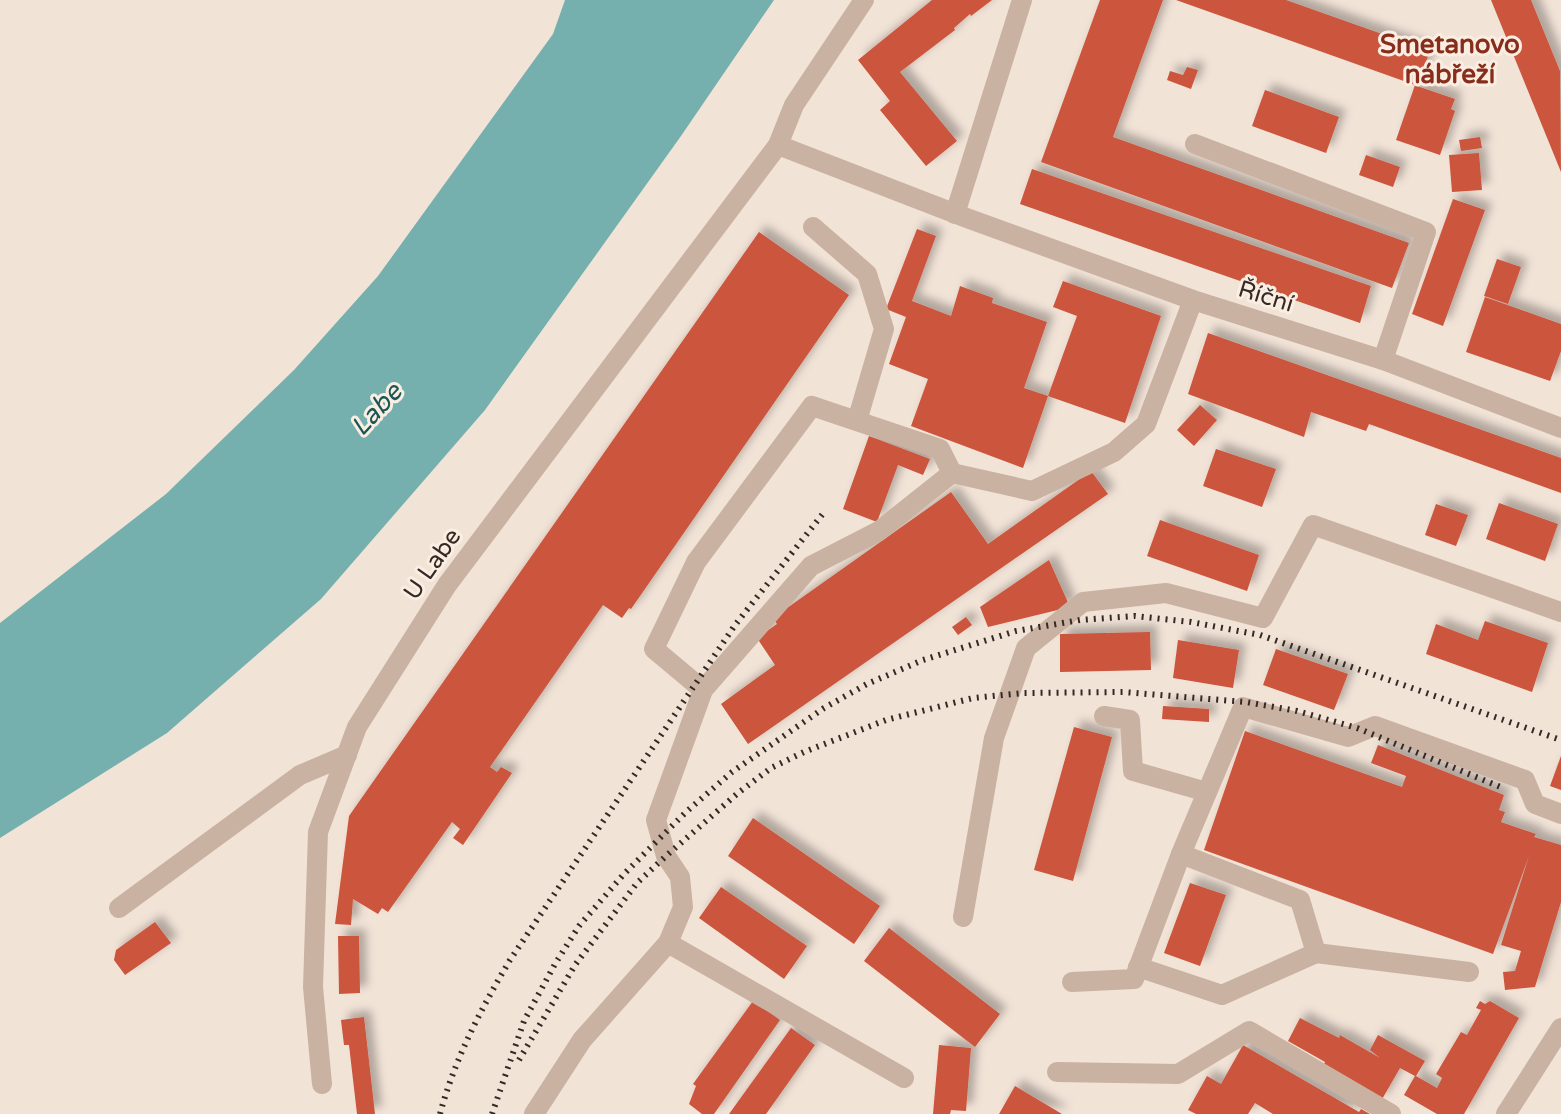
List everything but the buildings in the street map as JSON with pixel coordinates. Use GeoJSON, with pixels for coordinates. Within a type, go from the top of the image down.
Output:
{"type":"FeatureCollection","features":[{"type":"Feature","properties":{"kind":"street"},"geometry":{"type":"LineString","coordinates":[[778,145],[794,105],[864,0]]}},
{"type":"Feature","properties":{"kind":"street"},"geometry":{"type":"LineString","coordinates":[[955,214],[1022,0]]}},
{"type":"Feature","properties":{"kind":"street"},"geometry":{"type":"LineString","coordinates":[[1195,144],[1426,232],[1383,360]]}},
{"type":"Feature","properties":{"kind":"street","name":"Říční"},"geometry":{"type":"LineString","coordinates":[[778,145],[955,214],[1193,300],[1383,360],[1561,428]]}},
{"type":"Feature","properties":{"kind":"street","name":"U Labe"},"geometry":{"type":"LineString","coordinates":[[322,1084],[313,987],[318,832],[357,727],[447,585],[778,145]]}},
{"type":"Feature","properties":{"kind":"street"},"geometry":{"type":"LineString","coordinates":[[813,227],[867,274],[884,329],[857,421]]}},
{"type":"Feature","properties":{"kind":"street"},"geometry":{"type":"LineString","coordinates":[[952,473],[1032,491],[1114,452],[1146,424],[1193,300]]}},
{"type":"Feature","properties":{"kind":"street"},"geometry":{"type":"LineString","coordinates":[[703,690],[654,649],[696,562],[812,406],[940,449],[952,473]]}},
{"type":"Feature","properties":{"kind":"street"},"geometry":{"type":"LineString","coordinates":[[534,1114],[582,1040],[668,943],[683,907],[680,877],[666,856],[656,820],[703,690],[811,566],[879,531],[952,473]]}},
{"type":"Feature","properties":{"kind":"street"},"geometry":{"type":"LineString","coordinates":[[963,917],[994,738],[1026,648],[1083,602],[1166,593],[1263,618],[1313,525],[1561,612]]}},
{"type":"Feature","properties":{"kind":"street"},"geometry":{"type":"LineString","coordinates":[[1072,982],[1134,979],[1181,854],[1243,707],[1348,737],[1375,726],[1525,780],[1535,804],[1561,814]]}},
{"type":"Feature","properties":{"kind":"street"},"geometry":{"type":"LineString","coordinates":[[1104,716],[1130,720],[1133,771],[1207,792]]}},
{"type":"Feature","properties":{"kind":"street"},"geometry":{"type":"LineString","coordinates":[[119,908],[300,775],[347,755]]}},
{"type":"Feature","properties":{"kind":"street"},"geometry":{"type":"LineString","coordinates":[[1181,854],[1300,900],[1316,953]]}},
{"type":"Feature","properties":{"kind":"street"},"geometry":{"type":"LineString","coordinates":[[668,943],[904,1078]]}},
{"type":"Feature","properties":{"kind":"street"},"geometry":{"type":"LineString","coordinates":[[1138,967],[1222,995],[1316,953],[1469,972]]}},
{"type":"Feature","properties":{"kind":"street"},"geometry":{"type":"LineString","coordinates":[[1506,1114],[1561,1028]]}},
{"type":"Feature","properties":{"kind":"street"},"geometry":{"type":"LineString","coordinates":[[1057,1072],[1178,1074],[1249,1031],[1391,1114]]}},
{"type":"Feature","properties":{"kind":"water","name":"Labe"},"geometry":{"type":"Polygon","coordinates":[[[565,0],[774,0],[485,410],[321,599],[167,733],[0,838],[0,623],[166,494],[294,370],[378,276],[553,34],[565,0]]]}},
{"type":"Feature","properties":{"kind":"railway"},"geometry":{"type":"LineString","coordinates":[[440,1114],[470,1034],[510,960],[735,625],[825,511]]}},
{"type":"Feature","properties":{"kind":"railway"},"geometry":{"type":"LineString","coordinates":[[492,1114],[524,1021],[555,964],[579,926],[623,875],[686,812],[732,772],[824,708],[867,684],[923,660],[1016,631],[1080,620],[1135,616],[1191,622],[1260,635],[1561,740]]}},
{"type":"Feature","properties":{"kind":"railway"},"geometry":{"type":"LineString","coordinates":[[519,1060],[575,965],[637,883],[666,856],[771,768],[886,720],[973,698],[1023,693],[1123,692],[1246,702],[1297,711],[1357,728],[1503,788]]}},
{"type":"Feature","properties":{"kind":"district","name":"Smetanovo nábřeží"},"geometry":{"type":"Point","coordinates":[1450,59]}}]}
